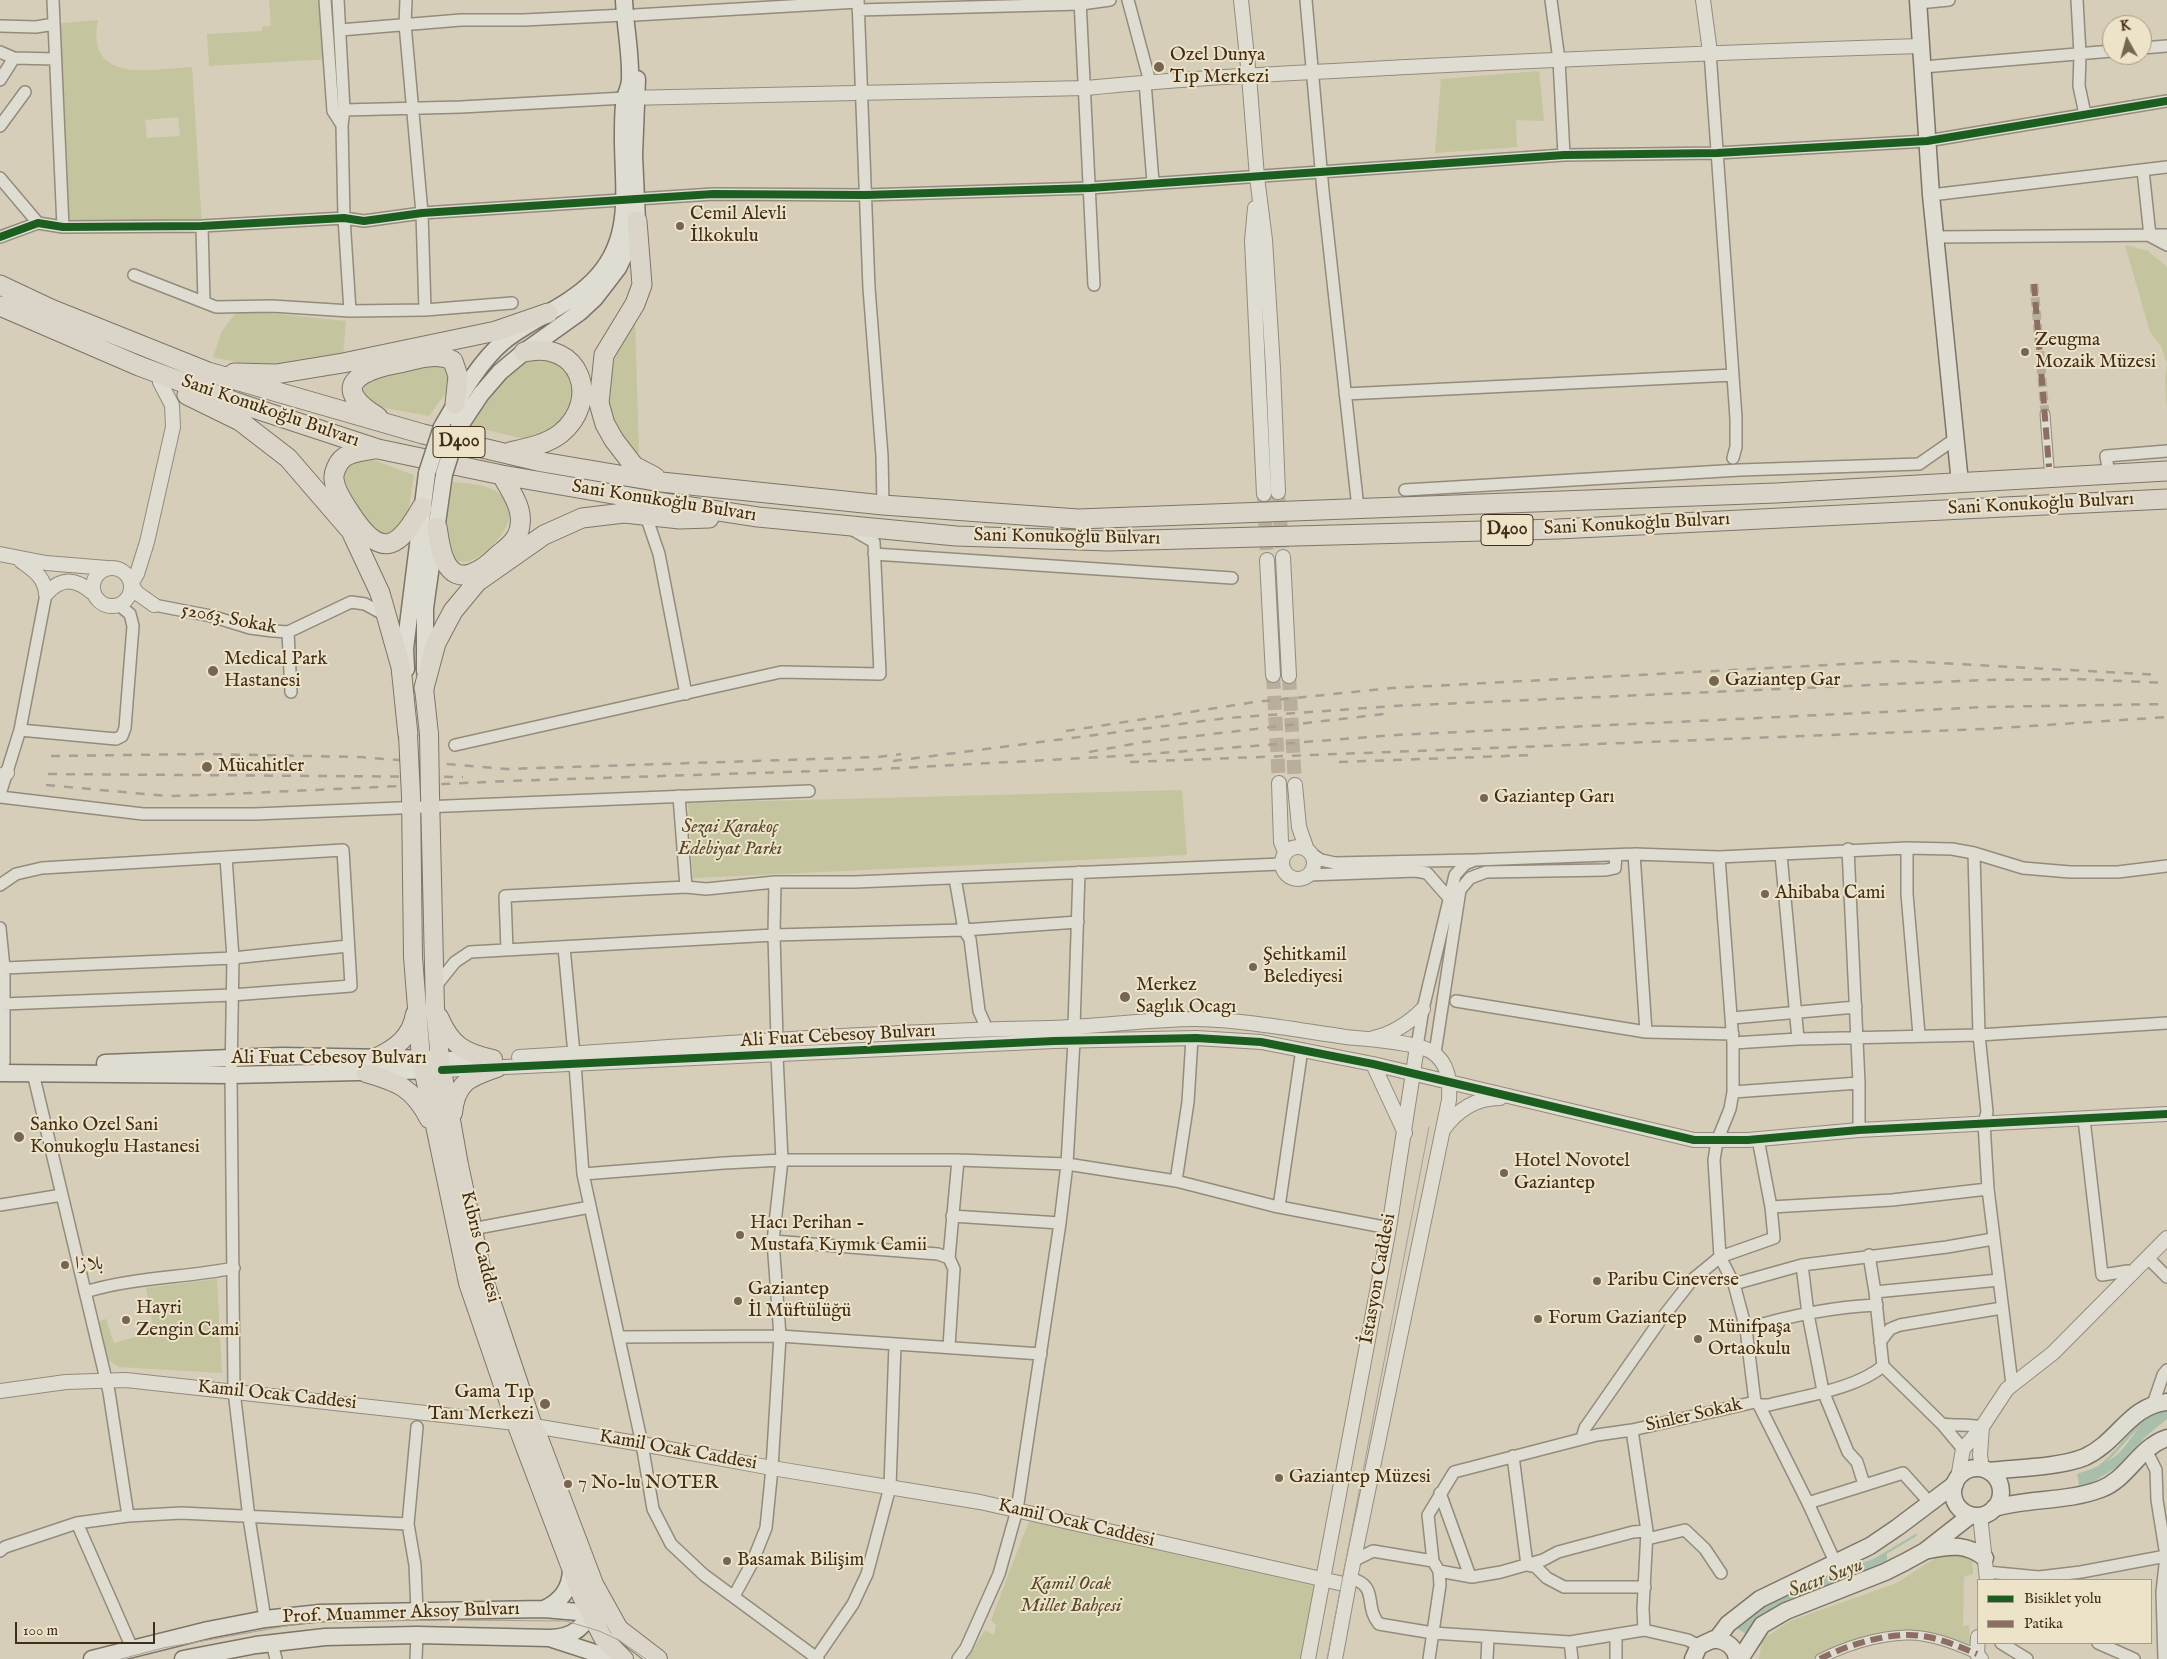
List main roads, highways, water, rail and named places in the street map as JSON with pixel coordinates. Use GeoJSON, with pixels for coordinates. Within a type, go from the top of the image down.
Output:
{"type":"FeatureCollection","features":[{"type":"Feature","properties":{"kind":"highway"},"geometry":{"type":"LineString","coordinates":[[637,221],[642,285],[636,304],[604,355],[599,402],[604,424],[634,466],[664,482]]}},
{"type":"Feature","properties":{"kind":"highway","name":"Sani Konukoğlu Bulvarı"},"geometry":{"type":"LineString","coordinates":[[0,285],[51,309],[208,372],[394,427],[542,462],[664,482],[884,505],[1078,519],[1776,493],[2167,471]]}},
{"type":"Feature","properties":{"kind":"highway","name":"Sani Konukoğlu Bulvarı"},"geometry":{"type":"LineString","coordinates":[[0,306],[139,366],[235,402],[378,448],[502,475],[758,517],[956,536],[1108,541],[1558,529],[2167,499]]}},
{"type":"Feature","properties":{"kind":"highway"},"geometry":{"type":"LineString","coordinates":[[208,372],[276,374],[343,363],[496,331],[548,313]]}},
{"type":"Feature","properties":{"kind":"highway"},"geometry":{"type":"LineString","coordinates":[[505,453],[536,446],[551,439],[571,422],[579,406],[582,387],[581,379],[569,360],[551,350],[538,348],[524,352]]}},
{"type":"Feature","properties":{"kind":"highway"},"geometry":{"type":"LineString","coordinates":[[394,427],[359,404],[354,394],[353,386],[360,375],[377,367],[422,358],[448,358],[453,361],[458,376],[455,404]]}},
{"type":"Feature","properties":{"kind":"highway"},"geometry":{"type":"LineString","coordinates":[[139,366],[160,382],[240,421],[288,458],[351,531],[380,593],[400,667],[408,735]]}},
{"type":"Feature","properties":{"kind":"highway"},"geometry":{"type":"LineString","coordinates":[[378,448],[352,454],[342,459],[336,469],[334,479],[337,490],[360,528],[376,542],[386,544],[396,542],[410,529],[422,507]]}},
{"type":"Feature","properties":{"kind":"highway"},"geometry":{"type":"LineString","coordinates":[[437,527],[442,554],[450,569],[457,574],[467,575],[485,568],[514,540],[521,524],[518,506],[502,475]]}},
{"type":"Feature","properties":{"kind":"highway"},"geometry":{"type":"LineString","coordinates":[[424,688],[436,643],[453,611],[477,582],[544,534],[582,518],[624,513],[680,519],[758,517]]}},
{"type":"Feature","properties":{"kind":"main road"},"geometry":{"type":"LineString","coordinates":[[1918,2],[1931,196],[1960,482]]}},
{"type":"Feature","properties":{"kind":"main road"},"geometry":{"type":"LineString","coordinates":[[624,1659],[603,1638],[571,1569],[524,1424],[468,1284],[445,1132],[422,1065],[416,1006],[413,957],[411,801],[406,650],[427,473],[442,427],[455,404],[487,359],[504,341],[592,283],[605,267],[623,228],[630,199],[630,7]]}},
{"type":"Feature","properties":{"kind":"main road"},"geometry":{"type":"LineString","coordinates":[[424,688],[425,608],[444,474],[459,427],[481,394],[500,372],[596,298],[618,268],[637,221],[630,199]]}},
{"type":"Feature","properties":{"kind":"main road","name":"Kıbrıs Caddesi"},"geometry":{"type":"LineString","coordinates":[[424,688],[429,734],[435,987],[445,1132],[524,1424],[538,1436],[594,1584],[619,1630],[658,1659]]}},
{"type":"Feature","properties":{"kind":"main road"},"geometry":{"type":"LineString","coordinates":[[376,1057],[392,1050],[408,1034],[413,1025],[416,1006]]}},
{"type":"Feature","properties":{"kind":"main road"},"geometry":{"type":"LineString","coordinates":[[436,1008],[445,1032],[452,1040],[462,1049],[495,1064],[463,1083],[456,1096],[445,1132]]}},
{"type":"Feature","properties":{"kind":"main road","name":"Ali Fuat Cebesoy Bulvarı"},"geometry":{"type":"LineString","coordinates":[[1,1066],[231,1067],[282,1056],[376,1057],[422,1065],[441,1065]]}},
{"type":"Feature","properties":{"kind":"main road"},"geometry":{"type":"LineString","coordinates":[[1,1066],[33,1073],[231,1067],[366,1073],[422,1065]]}},
{"type":"Feature","properties":{"kind":"main road"},"geometry":{"type":"LineString","coordinates":[[366,1073],[390,1080],[407,1088],[445,1132]]}},
{"type":"Feature","properties":{"kind":"main road"},"geometry":{"type":"LineString","coordinates":[[1716,1640],[1728,1624],[1760,1599],[1870,1546],[1930,1503],[1968,1470],[2059,1463],[2084,1457],[2107,1444],[2135,1414],[2160,1403]]}},
{"type":"Feature","properties":{"kind":"main road"},"geometry":{"type":"LineString","coordinates":[[1956,1481],[1954,1499],[1964,1512],[1982,1513],[2008,1504],[2076,1496],[2103,1489],[2125,1472],[2155,1442],[2167,1438]]}},
{"type":"Feature","properties":{"kind":"main road"},"geometry":{"type":"LineString","coordinates":[[1696,1653],[1707,1641],[1716,1640],[1728,1644],[1738,1659],[1762,1625],[1786,1611],[1885,1572],[1925,1550],[1982,1513],[2001,1496],[2001,1488],[1995,1476],[1986,1470]]}},
{"type":"Feature","properties":{"kind":"main road"},"geometry":{"type":"LineString","coordinates":[[1925,1550],[1950,1546],[1974,1550],[1986,1570]]}},
{"type":"Feature","properties":{"kind":"main road"},"geometry":{"type":"LineString","coordinates":[[544,1609],[557,1602],[566,1592],[570,1581],[571,1569]]}},
{"type":"Feature","properties":{"kind":"main road"},"geometry":{"type":"LineString","coordinates":[[549,1638],[572,1633],[584,1625],[590,1613],[594,1584]]}},
{"type":"Feature","properties":{"kind":"main road","name":"Prof. Muammer Aksoy Bulvarı"},"geometry":{"type":"LineString","coordinates":[[92,1659],[208,1630],[266,1619],[320,1613],[544,1609],[590,1613],[619,1630]]}},
{"type":"Feature","properties":{"kind":"main road","name":"Prof. Muammer Aksoy Bulvarı"},"geometry":{"type":"LineString","coordinates":[[183,1659],[274,1651],[325,1636],[417,1635],[549,1638],[614,1659]]}},
{"type":"Feature","properties":{"kind":"water"},"geometry":{"type":"Polygon","coordinates":[[[2167,1410],[2167,1419],[2146,1436],[2122,1464],[2080,1490],[2077,1474],[2099,1466],[2114,1457],[2145,1421],[2159,1412],[2167,1410]]]}},
{"type":"Feature","properties":{"kind":"water"},"geometry":{"type":"Polygon","coordinates":[[[1887,1554],[1887,1560],[1874,1568],[1758,1621],[1746,1634],[1737,1628],[1754,1612],[1786,1595],[1887,1554]]]}},
{"type":"Feature","properties":{"kind":"waterway","name":"Sacır Suyu"},"geometry":{"type":"LineString","coordinates":[[2100,1466],[2139,1426],[2154,1416]]}},
{"type":"Feature","properties":{"kind":"waterway","name":"Sacır Suyu"},"geometry":{"type":"LineString","coordinates":[[1817,1581],[1874,1560],[1916,1535]]}},
{"type":"Feature","properties":{"kind":"tunnel"},"geometry":{"type":"LineString","coordinates":[[2034,284],[2045,414]]}},
{"type":"Feature","properties":{"kind":"tunnel"},"geometry":{"type":"LineString","coordinates":[[1278,492],[1283,557]]}},
{"type":"Feature","properties":{"kind":"tunnel"},"geometry":{"type":"LineString","coordinates":[[1264,494],[1267,560]]}},
{"type":"Feature","properties":{"kind":"tunnel"},"geometry":{"type":"LineString","coordinates":[[1273,675],[1279,783]]}},
{"type":"Feature","properties":{"kind":"tunnel"},"geometry":{"type":"LineString","coordinates":[[1289,676],[1295,785]]}},
{"type":"Feature","properties":{"kind":"tram line"},"geometry":{"type":"LineString","coordinates":[[1327,1659],[1429,1127]]}},
{"type":"Feature","properties":{"kind":"tram line"},"geometry":{"type":"LineString","coordinates":[[121,1659],[163,1648],[297,1624],[333,1621],[455,1620],[566,1621],[599,1631],[619,1640],[646,1659]]}},
{"type":"Feature","properties":{"kind":"railway"},"geometry":{"type":"LineString","coordinates":[[1066,731],[1255,702],[1392,688],[1902,661],[2160,675]]}},
{"type":"Feature","properties":{"kind":"railway"},"geometry":{"type":"LineString","coordinates":[[893,761],[1227,718],[1394,706],[1984,680],[2076,679],[2167,683]]}},
{"type":"Feature","properties":{"kind":"railway"},"geometry":{"type":"LineString","coordinates":[[46,785],[167,796],[207,795],[507,781],[879,769],[1122,756],[1396,735],[1985,707],[2167,704]]}},
{"type":"Feature","properties":{"kind":"railway"},"geometry":{"type":"LineString","coordinates":[[1089,752],[1144,742],[1392,713]]}},
{"type":"Feature","properties":{"kind":"railway"},"geometry":{"type":"LineString","coordinates":[[1130,762],[1985,729],[2167,717]]}},
{"type":"Feature","properties":{"kind":"railway"},"geometry":{"type":"LineString","coordinates":[[51,756],[205,754],[361,757],[507,769],[878,757],[901,754]]}},
{"type":"Feature","properties":{"kind":"railway"},"geometry":{"type":"LineString","coordinates":[[1339,762],[1534,755]]}},
{"type":"Feature","properties":{"kind":"railway"},"geometry":{"type":"LineString","coordinates":[[48,774],[463,777]]}},
{"type":"Feature","properties":{"kind":"place","name":"Ozel Dunya Tıp Merkezi"},"geometry":{"type":"Point","coordinates":[1159,67]}},
{"type":"Feature","properties":{"kind":"place","name":"Cemil Alevli İlkokulu"},"geometry":{"type":"Point","coordinates":[680,226]}},
{"type":"Feature","properties":{"kind":"place","name":"Zeugma Mozaik Müzesi"},"geometry":{"type":"Point","coordinates":[2025,352]}},
{"type":"Feature","properties":{"kind":"place","name":"Medical Park Hastanesi"},"geometry":{"type":"Point","coordinates":[213,671]}},
{"type":"Feature","properties":{"kind":"place","name":"Gaziantep Gar"},"geometry":{"type":"Point","coordinates":[1714,681]}},
{"type":"Feature","properties":{"kind":"place","name":"Mücahitler"},"geometry":{"type":"Point","coordinates":[207,767]}},
{"type":"Feature","properties":{"kind":"place","name":"Gaziantep Garı"},"geometry":{"type":"Point","coordinates":[1484,798]}},
{"type":"Feature","properties":{"kind":"place","name":"Ahibaba Cami"},"geometry":{"type":"Point","coordinates":[1765,894]}},
{"type":"Feature","properties":{"kind":"place","name":"Şehitkamil Belediyesi"},"geometry":{"type":"Point","coordinates":[1253,967]}},
{"type":"Feature","properties":{"kind":"place","name":"Merkez Saglık Ocagı"},"geometry":{"type":"Point","coordinates":[1125,997]}},
{"type":"Feature","properties":{"kind":"place","name":"Sanko Ozel Sani Konukoglu Hastanesi"},"geometry":{"type":"Point","coordinates":[19,1137]}},
{"type":"Feature","properties":{"kind":"place","name":"Hotel Novotel Gaziantep"},"geometry":{"type":"Point","coordinates":[1504,1173]}},
{"type":"Feature","properties":{"kind":"place","name":"Hacı Perihan - Mustafa Kıymık Camii"},"geometry":{"type":"Point","coordinates":[740,1235]}},
{"type":"Feature","properties":{"kind":"place","name":"بلازا"},"geometry":{"type":"Point","coordinates":[65,1265]}},
{"type":"Feature","properties":{"kind":"place","name":"Paribu Cineverse"},"geometry":{"type":"Point","coordinates":[1597,1281]}},
{"type":"Feature","properties":{"kind":"place","name":"Gaziantep İl Müftülüğü"},"geometry":{"type":"Point","coordinates":[738,1301]}},
{"type":"Feature","properties":{"kind":"place","name":"Forum Gaziantep"},"geometry":{"type":"Point","coordinates":[1538,1319]}},
{"type":"Feature","properties":{"kind":"place","name":"Hayri Zengin Cami"},"geometry":{"type":"Point","coordinates":[126,1320]}},
{"type":"Feature","properties":{"kind":"place","name":"Münifpaşa Ortaokulu"},"geometry":{"type":"Point","coordinates":[1698,1339]}},
{"type":"Feature","properties":{"kind":"place","name":"Gama Tıp Tanı Merkezi"},"geometry":{"type":"Point","coordinates":[545,1404]}},
{"type":"Feature","properties":{"kind":"place","name":"Gaziantep Müzesi"},"geometry":{"type":"Point","coordinates":[1279,1478]}},
{"type":"Feature","properties":{"kind":"place","name":"7 No-lu NOTER"},"geometry":{"type":"Point","coordinates":[568,1484]}},
{"type":"Feature","properties":{"kind":"place","name":"Basamak Bilişim"},"geometry":{"type":"Point","coordinates":[727,1561]}},
{"type":"Feature","properties":{"kind":"park label","name":"Sezai Karakoç Edebiyat Parkı"},"geometry":{"type":"Point","coordinates":[730,839]}},
{"type":"Feature","properties":{"kind":"park label","name":"Kamil Ocak Millet Bahçesi"},"geometry":{"type":"Point","coordinates":[1071,1596]}}]}
